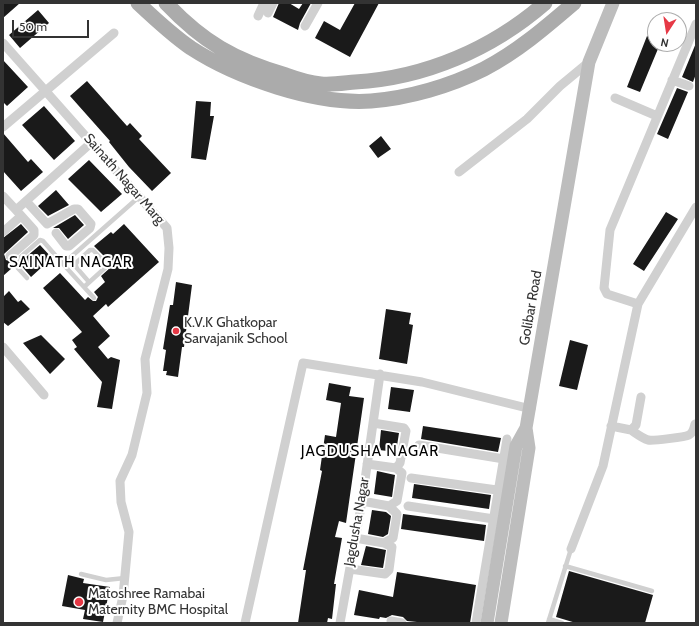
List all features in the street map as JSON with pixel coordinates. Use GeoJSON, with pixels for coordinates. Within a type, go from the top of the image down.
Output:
{"type":"FeatureCollection","features":[{"type":"Feature","properties":{"kind":"main road"},"geometry":{"type":"LineString","coordinates":[[138,3],[156,20],[191,47],[218,63],[270,85],[323,97],[371,101],[409,95],[443,85],[484,69],[536,36],[574,3]]}},
{"type":"Feature","properties":{"kind":"main road"},"geometry":{"type":"LineString","coordinates":[[156,20],[167,5],[194,31],[228,54],[259,68],[321,84],[370,81],[407,75],[450,62],[494,40],[545,3]]}},
{"type":"Feature","properties":{"kind":"street"},"geometry":{"type":"LineString","coordinates":[[306,26],[318,3]]}},
{"type":"Feature","properties":{"kind":"street","name":"Golibar Road"},"geometry":{"type":"LineString","coordinates":[[501,623],[509,492],[529,448],[526,428],[531,409],[589,62],[613,3]]}},
{"type":"Feature","properties":{"kind":"street"},"geometry":{"type":"LineString","coordinates":[[258,16],[268,6]]}},
{"type":"Feature","properties":{"kind":"street"},"geometry":{"type":"LineString","coordinates":[[687,36],[696,24]]}},
{"type":"Feature","properties":{"kind":"street"},"geometry":{"type":"LineString","coordinates":[[3,127],[114,33]]}},
{"type":"Feature","properties":{"kind":"street","name":"Sainath Nagar Marg"},"geometry":{"type":"LineString","coordinates":[[3,43],[167,228],[170,248],[168,269],[145,359],[147,393],[132,455],[120,481],[121,502],[129,532],[125,578],[117,623]]}},
{"type":"Feature","properties":{"kind":"street"},"geometry":{"type":"LineString","coordinates":[[638,304],[607,294],[604,288],[610,230],[672,80],[680,52]]}},
{"type":"Feature","properties":{"kind":"street"},"geometry":{"type":"LineString","coordinates":[[459,172],[527,119],[560,86],[589,62]]}},
{"type":"Feature","properties":{"kind":"street"},"geometry":{"type":"LineString","coordinates":[[672,80],[689,86]]}},
{"type":"Feature","properties":{"kind":"street"},"geometry":{"type":"LineString","coordinates":[[615,98],[657,116]]}},
{"type":"Feature","properties":{"kind":"street"},"geometry":{"type":"LineString","coordinates":[[3,232],[19,213],[26,201],[92,142]]}},
{"type":"Feature","properties":{"kind":"street"},"geometry":{"type":"LineString","coordinates":[[3,196],[34,230],[34,235],[10,256]]}},
{"type":"Feature","properties":{"kind":"street"},"geometry":{"type":"LineString","coordinates":[[26,201],[47,224],[74,209],[78,209],[91,224],[90,228],[69,246],[66,246],[56,233]]}},
{"type":"Feature","properties":{"kind":"street"},"geometry":{"type":"LineString","coordinates":[[572,549],[603,466],[638,304],[696,207]]}},
{"type":"Feature","properties":{"kind":"street"},"geometry":{"type":"LineString","coordinates":[[3,347],[44,395]]}},
{"type":"Feature","properties":{"kind":"street"},"geometry":{"type":"LineString","coordinates":[[245,623],[303,363],[380,374],[422,382],[531,409]]}},
{"type":"Feature","properties":{"kind":"street","name":"Jagdusha Nagar"},"geometry":{"type":"LineString","coordinates":[[340,623],[362,501],[380,374]]}},
{"type":"Feature","properties":{"kind":"street"},"geometry":{"type":"LineString","coordinates":[[631,430],[636,425],[641,397]]}},
{"type":"Feature","properties":{"kind":"street"},"geometry":{"type":"LineString","coordinates":[[373,423],[404,428],[406,431],[400,463],[396,468]]}},
{"type":"Feature","properties":{"kind":"street"},"geometry":{"type":"LineString","coordinates":[[611,426],[631,430],[649,440],[663,441],[671,437],[689,435],[693,431],[694,424]]}},
{"type":"Feature","properties":{"kind":"street"},"geometry":{"type":"LineString","coordinates":[[487,623],[509,492],[504,459],[507,440]]}},
{"type":"Feature","properties":{"kind":"street"},"geometry":{"type":"LineString","coordinates":[[419,445],[504,459]]}},
{"type":"Feature","properties":{"kind":"street"},"geometry":{"type":"LineString","coordinates":[[367,464],[396,468],[402,473],[397,501],[390,506]]}},
{"type":"Feature","properties":{"kind":"street"},"geometry":{"type":"LineString","coordinates":[[411,478],[509,492]]}},
{"type":"Feature","properties":{"kind":"street"},"geometry":{"type":"LineString","coordinates":[[476,623],[494,519],[509,492]]}},
{"type":"Feature","properties":{"kind":"street"},"geometry":{"type":"LineString","coordinates":[[362,501],[390,506],[396,514],[393,538],[384,543]]}},
{"type":"Feature","properties":{"kind":"street"},"geometry":{"type":"LineString","coordinates":[[408,506],[494,519]]}},
{"type":"Feature","properties":{"kind":"street"},"geometry":{"type":"LineString","coordinates":[[350,568],[385,574],[389,570],[392,547],[384,543],[355,538]]}},
{"type":"Feature","properties":{"kind":"street"},"geometry":{"type":"LineString","coordinates":[[390,621],[402,623]]}},
{"type":"Feature","properties":{"kind":"lane"},"geometry":{"type":"LineString","coordinates":[[63,264],[140,196]]}},
{"type":"Feature","properties":{"kind":"lane"},"geometry":{"type":"LineString","coordinates":[[27,278],[15,265],[16,261],[40,240],[44,241],[94,298]]}},
{"type":"Feature","properties":{"kind":"lane"},"geometry":{"type":"LineString","coordinates":[[84,287],[90,282],[106,267],[106,264],[93,250],[90,250],[76,263],[76,267],[90,282]]}},
{"type":"Feature","properties":{"kind":"lane"},"geometry":{"type":"LineString","coordinates":[[562,623],[549,621],[565,566],[572,549]]}},
{"type":"Feature","properties":{"kind":"lane"},"geometry":{"type":"LineString","coordinates":[[565,566],[652,591]]}},
{"type":"Feature","properties":{"kind":"lane"},"geometry":{"type":"LineString","coordinates":[[81,574],[106,580],[125,578]]}},
{"type":"Feature","properties":{"kind":"building"},"geometry":{"type":"Polygon","coordinates":[[[3,3],[20,3],[3,18],[3,3]]]}},
{"type":"Feature","properties":{"kind":"building"},"geometry":{"type":"Polygon","coordinates":[[[279,3],[289,3],[299,9],[303,3],[311,3],[300,23],[298,30],[273,17],[279,3]]]}},
{"type":"Feature","properties":{"kind":"building"},"geometry":{"type":"Polygon","coordinates":[[[355,3],[379,3],[350,57],[315,38],[324,21],[340,30],[355,3]]]}},
{"type":"Feature","properties":{"kind":"building"},"geometry":{"type":"Polygon","coordinates":[[[38,10],[49,23],[20,48],[9,35],[38,10]]]}},
{"type":"Feature","properties":{"kind":"building"},"geometry":{"type":"Polygon","coordinates":[[[647,36],[647,52],[657,52],[640,92],[627,87],[647,36]]]}},
{"type":"Feature","properties":{"kind":"building"},"geometry":{"type":"Polygon","coordinates":[[[696,43],[696,74],[693,82],[682,77],[696,43]]]}},
{"type":"Feature","properties":{"kind":"building"},"geometry":{"type":"Polygon","coordinates":[[[3,60],[28,87],[7,106],[3,102],[3,60]]]}},
{"type":"Feature","properties":{"kind":"building"},"geometry":{"type":"Polygon","coordinates":[[[87,81],[127,126],[130,123],[142,136],[139,139],[171,173],[152,191],[129,167],[109,142],[110,141],[70,96],[87,81]]]}},
{"type":"Feature","properties":{"kind":"building"},"geometry":{"type":"Polygon","coordinates":[[[677,88],[688,92],[668,139],[657,134],[677,88]]]}},
{"type":"Feature","properties":{"kind":"building"},"geometry":{"type":"Polygon","coordinates":[[[196,101],[211,102],[210,116],[214,116],[206,160],[191,158],[196,101]]]}},
{"type":"Feature","properties":{"kind":"building"},"geometry":{"type":"Polygon","coordinates":[[[44,106],[75,141],[54,160],[22,125],[44,106]]]}},
{"type":"Feature","properties":{"kind":"building"},"geometry":{"type":"Polygon","coordinates":[[[3,133],[28,162],[31,159],[43,172],[21,191],[3,171],[3,133]]]}},
{"type":"Feature","properties":{"kind":"building"},"geometry":{"type":"Polygon","coordinates":[[[381,136],[391,149],[378,158],[369,146],[381,136]]]}},
{"type":"Feature","properties":{"kind":"building"},"geometry":{"type":"Polygon","coordinates":[[[89,160],[122,194],[101,212],[68,179],[89,160]]]}},
{"type":"Feature","properties":{"kind":"building"},"geometry":{"type":"Polygon","coordinates":[[[56,190],[69,205],[48,216],[38,206],[56,190]]]}},
{"type":"Feature","properties":{"kind":"building"},"geometry":{"type":"Polygon","coordinates":[[[666,212],[678,219],[644,271],[633,264],[666,212]]]}},
{"type":"Feature","properties":{"kind":"building"},"geometry":{"type":"Polygon","coordinates":[[[75,215],[84,225],[68,239],[59,228],[53,228],[75,215]]]}},
{"type":"Feature","properties":{"kind":"building"},"geometry":{"type":"Polygon","coordinates":[[[21,224],[28,232],[4,254],[6,260],[12,262],[12,268],[3,276],[3,238],[21,224]]]}},
{"type":"Feature","properties":{"kind":"building"},"geometry":{"type":"Polygon","coordinates":[[[124,224],[159,262],[108,307],[106,304],[93,316],[110,336],[98,347],[108,359],[111,357],[120,360],[112,409],[97,407],[102,382],[74,349],[77,347],[72,340],[82,332],[43,288],[60,273],[85,300],[88,297],[93,301],[96,301],[98,297],[94,292],[105,282],[101,276],[111,267],[109,261],[94,246],[111,232],[113,234],[124,224]]]}},
{"type":"Feature","properties":{"kind":"building"},"geometry":{"type":"Polygon","coordinates":[[[40,245],[52,258],[31,277],[19,263],[40,245]]]}},
{"type":"Feature","properties":{"kind":"building","name":"K.V.K Ghatkopar Sarvajanik School"},"geometry":{"type":"Polygon","coordinates":[[[176,282],[192,285],[184,347],[182,347],[178,377],[166,375],[167,371],[163,371],[166,350],[163,349],[170,305],[173,305],[176,282]]]}},
{"type":"Feature","properties":{"kind":"building"},"geometry":{"type":"Polygon","coordinates":[[[9,291],[18,302],[21,300],[30,309],[8,326],[3,322],[3,297],[9,291]]]}},
{"type":"Feature","properties":{"kind":"building"},"geometry":{"type":"Polygon","coordinates":[[[386,309],[411,313],[409,324],[413,325],[407,364],[379,359],[386,309]]]}},
{"type":"Feature","properties":{"kind":"building"},"geometry":{"type":"Polygon","coordinates":[[[41,335],[65,359],[50,374],[23,343],[41,335]]]}},
{"type":"Feature","properties":{"kind":"building"},"geometry":{"type":"Polygon","coordinates":[[[570,340],[588,345],[577,390],[559,386],[570,340]]]}},
{"type":"Feature","properties":{"kind":"building"},"geometry":{"type":"Polygon","coordinates":[[[329,383],[351,387],[349,396],[364,398],[346,523],[339,521],[335,537],[342,538],[334,584],[336,584],[332,619],[328,618],[327,623],[298,623],[306,570],[303,570],[322,471],[320,470],[325,435],[336,437],[341,403],[326,400],[329,383]]]}},
{"type":"Feature","properties":{"kind":"building"},"geometry":{"type":"Polygon","coordinates":[[[391,387],[414,390],[410,412],[388,409],[391,387]]]}},
{"type":"Feature","properties":{"kind":"building"},"geometry":{"type":"Polygon","coordinates":[[[423,426],[501,438],[498,452],[421,439],[423,426]]]}},
{"type":"Feature","properties":{"kind":"building"},"geometry":{"type":"Polygon","coordinates":[[[381,430],[399,433],[396,452],[379,450],[381,430]]]}},
{"type":"Feature","properties":{"kind":"building"},"geometry":{"type":"Polygon","coordinates":[[[377,471],[395,475],[392,497],[374,494],[377,471]]]}},
{"type":"Feature","properties":{"kind":"building"},"geometry":{"type":"Polygon","coordinates":[[[414,484],[491,495],[489,509],[412,498],[414,484]]]}},
{"type":"Feature","properties":{"kind":"building"},"geometry":{"type":"Polygon","coordinates":[[[372,510],[386,512],[391,516],[388,534],[383,537],[368,534],[372,510]]]}},
{"type":"Feature","properties":{"kind":"building"},"geometry":{"type":"Polygon","coordinates":[[[403,514],[486,525],[484,541],[401,529],[403,514]]]}},
{"type":"Feature","properties":{"kind":"building"},"geometry":{"type":"Polygon","coordinates":[[[366,546],[386,550],[383,568],[361,565],[366,546]]]}},
{"type":"Feature","properties":{"kind":"building"},"geometry":{"type":"Polygon","coordinates":[[[569,571],[653,595],[645,623],[576,623],[556,617],[569,571]]]}},
{"type":"Feature","properties":{"kind":"building"},"geometry":{"type":"Polygon","coordinates":[[[397,572],[476,585],[470,623],[427,623],[407,621],[403,617],[392,615],[386,618],[380,617],[379,619],[354,615],[359,590],[393,597],[397,572]]]}},
{"type":"Feature","properties":{"kind":"building"},"geometry":{"type":"Polygon","coordinates":[[[68,575],[84,579],[83,583],[110,587],[103,622],[83,619],[85,610],[62,606],[68,575]]]}},
{"type":"Feature","properties":{"kind":"place","name":"K.V.K Ghatkopar Sarvajanik School"},"geometry":{"type":"Point","coordinates":[176,331]}},
{"type":"Feature","properties":{"kind":"place","name":"Matoshree Ramabai Maternity BMC Hospital"},"geometry":{"type":"Point","coordinates":[79,602]}},
{"type":"Feature","properties":{"kind":"district","name":"SAINATH NAGAR"},"geometry":{"type":"Point","coordinates":[71,263]}},
{"type":"Feature","properties":{"kind":"district","name":"JAGDUSHA NAGAR"},"geometry":{"type":"Point","coordinates":[370,452]}}]}
